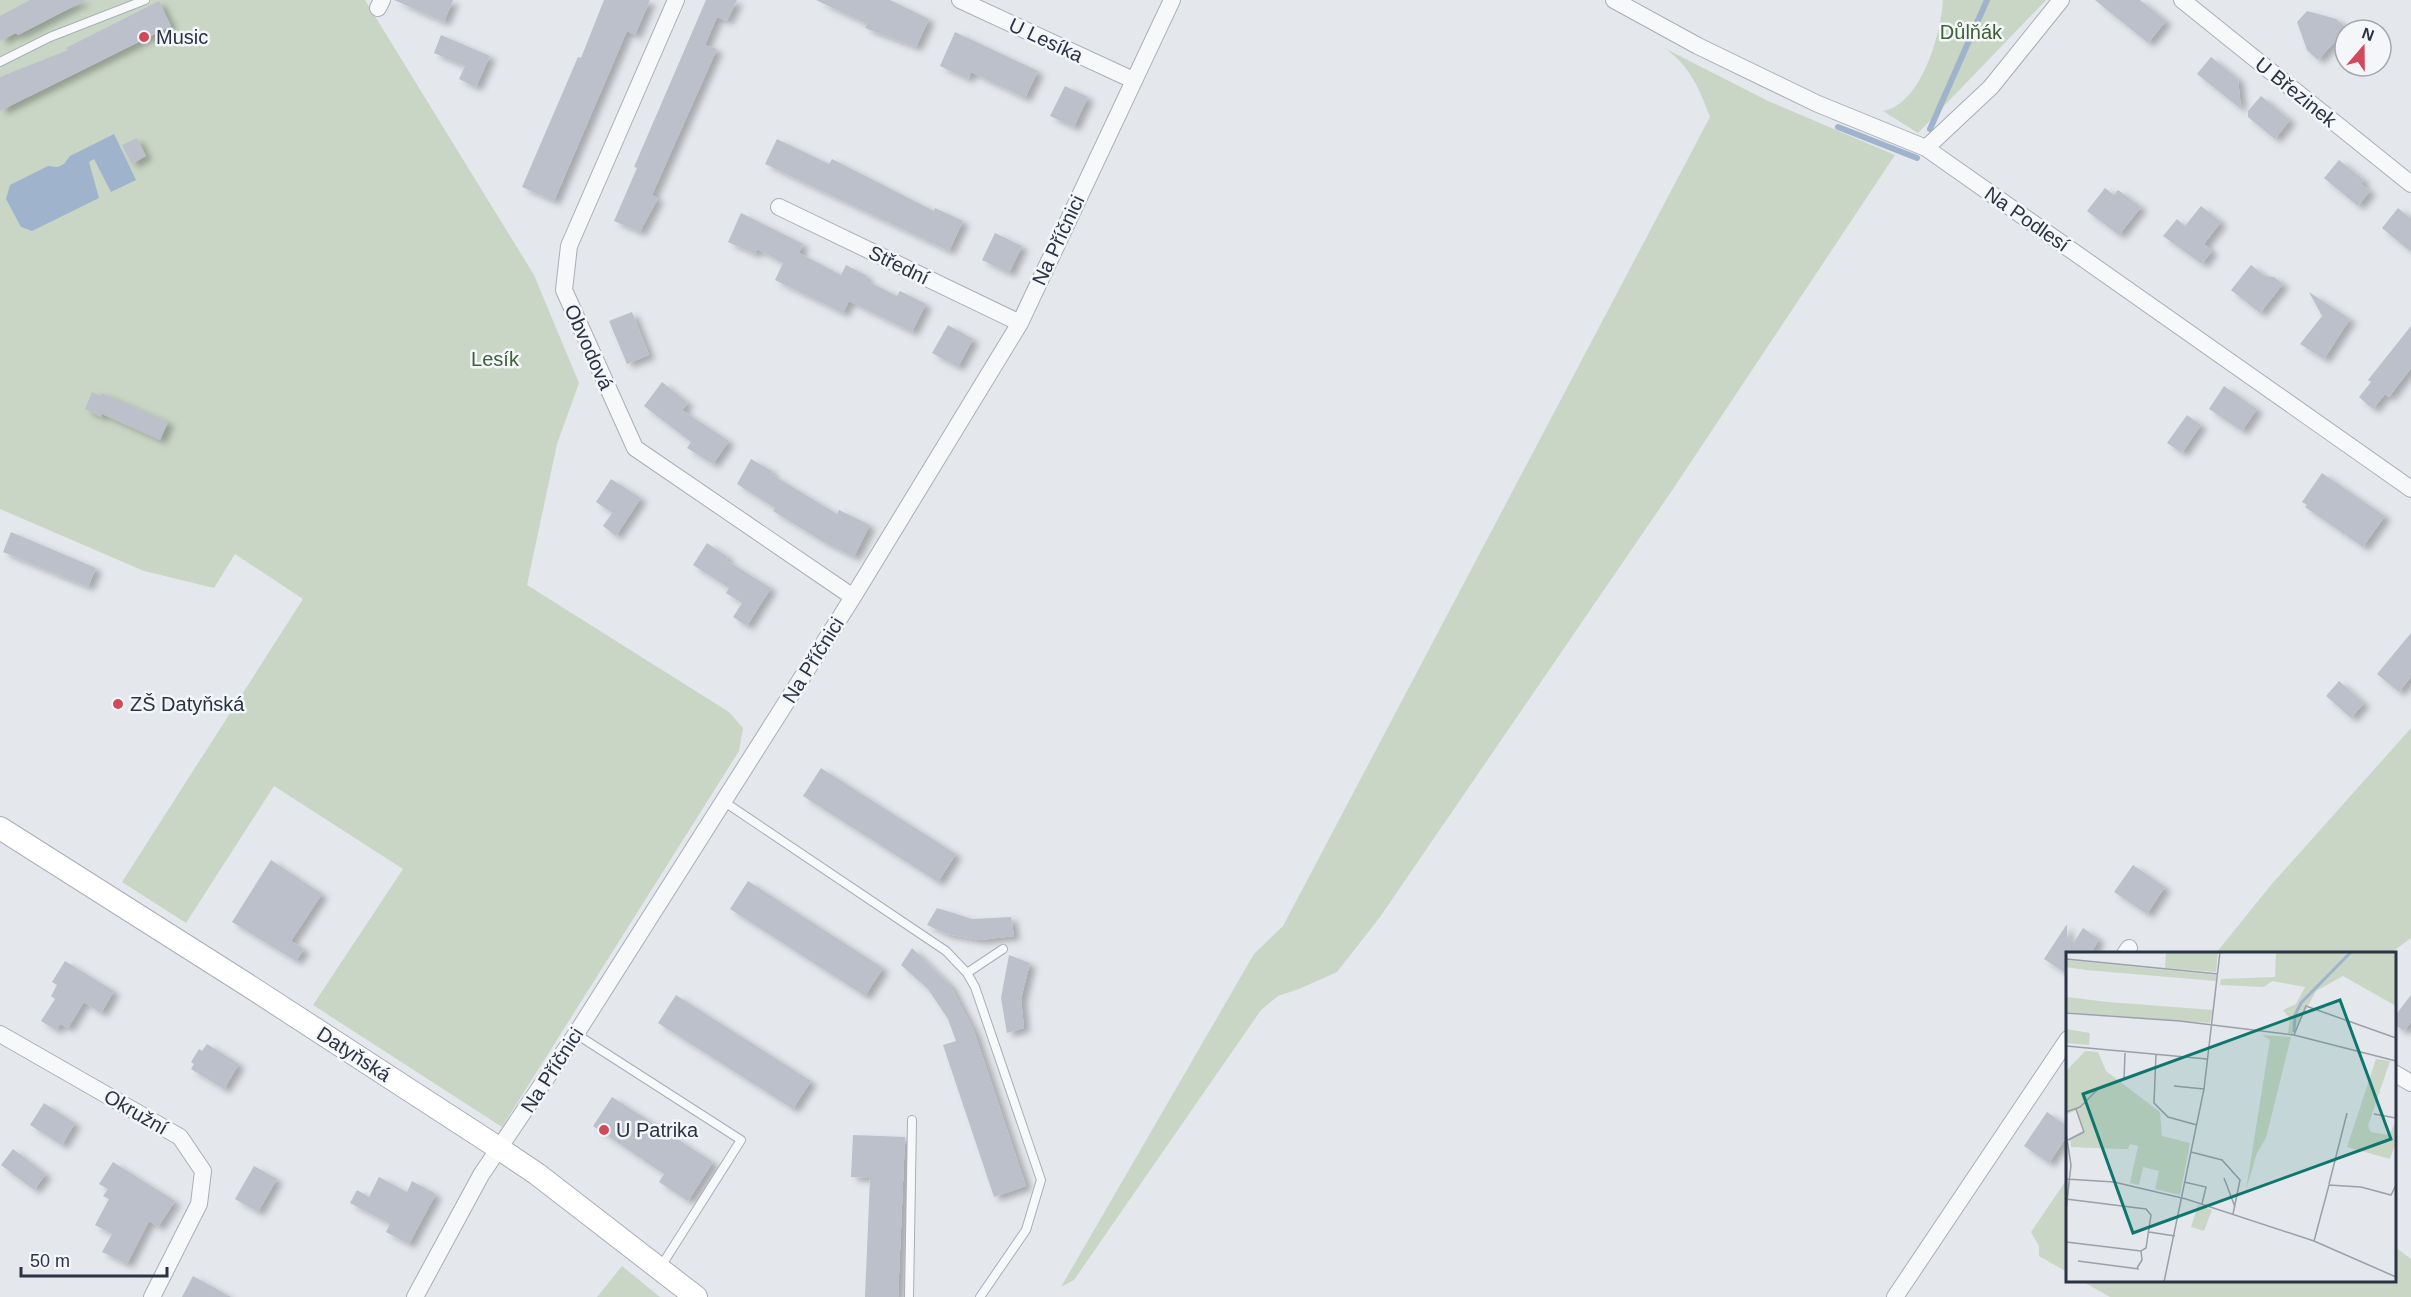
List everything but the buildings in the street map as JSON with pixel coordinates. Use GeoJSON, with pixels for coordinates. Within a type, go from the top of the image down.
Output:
{"type":"FeatureCollection","features":[{"type":"Feature","properties":{"kind":"main road","name":"Datyňská"},"geometry":{"type":"LineString","coordinates":[[0,828],[500,1149],[537,1174],[696,1297]]}},
{"type":"Feature","properties":{"kind":"street","name":"Obvodová"},"geometry":{"type":"LineString","coordinates":[[676,0],[569,246],[564,290],[634,448],[853,597]]}},
{"type":"Feature","properties":{"kind":"street","name":"U Lesíka"},"geometry":{"type":"LineString","coordinates":[[960,0],[1133,80]]}},
{"type":"Feature","properties":{"kind":"street","name":"Na Příčnici"},"geometry":{"type":"LineString","coordinates":[[415,1297],[480,1175],[500,1149],[576,1034],[853,597],[1020,323],[1172,0]]}},
{"type":"Feature","properties":{"kind":"street","name":"Na Podlesí"},"geometry":{"type":"LineString","coordinates":[[1614,0],[1698,46],[1818,104],[1926,148],[2411,489]]}},
{"type":"Feature","properties":{"kind":"street"},"geometry":{"type":"LineString","coordinates":[[1926,148],[1991,87],[2061,0]]}},
{"type":"Feature","properties":{"kind":"street","name":"U Březinek"},"geometry":{"type":"LineString","coordinates":[[2182,0],[2411,184]]}},
{"type":"Feature","properties":{"kind":"street","name":"Střední"},"geometry":{"type":"LineString","coordinates":[[779,207],[1020,323]]}},
{"type":"Feature","properties":{"kind":"street","name":"Okružní"},"geometry":{"type":"LineString","coordinates":[[0,1034],[180,1137],[203,1171],[200,1204],[152,1297]]}},
{"type":"Feature","properties":{"kind":"street"},"geometry":{"type":"LineString","coordinates":[[1895,1297],[2066,1040]]}},
{"type":"Feature","properties":{"kind":"street"},"geometry":{"type":"LineString","coordinates":[[2396,1074],[2411,1083]]}},
{"type":"Feature","properties":{"kind":"lane"},"geometry":{"type":"LineString","coordinates":[[0,62],[50,37],[145,0]]}},
{"type":"Feature","properties":{"kind":"lane"},"geometry":{"type":"LineString","coordinates":[[723,801],[946,951],[967,973],[981,1000],[1041,1180],[1026,1230],[980,1297]]}},
{"type":"Feature","properties":{"kind":"lane"},"geometry":{"type":"LineString","coordinates":[[967,973],[1003,949]]}},
{"type":"Feature","properties":{"kind":"lane"},"geometry":{"type":"LineString","coordinates":[[576,1034],[741,1140],[660,1268]]}},
{"type":"Feature","properties":{"kind":"lane"},"geometry":{"type":"LineString","coordinates":[[909,1297],[912,1120]]}},
{"type":"Feature","properties":{"kind":"green space","name":"Lesík"},"geometry":{"type":"Polygon","coordinates":[[[0,0],[365,0],[534,275],[579,383],[557,444],[527,585],[729,712],[743,728],[739,751],[502,1127],[313,1005],[403,869],[274,786],[186,923],[122,882],[303,599],[235,554],[214,588],[144,571],[0,509],[0,0]]]}},
{"type":"Feature","properties":{"kind":"green space","name":"Důlňák"},"geometry":{"type":"Polygon","coordinates":[[[1943,0],[2046,0],[1918,133],[1883,111],[1897,106],[1919,82],[1933,48],[1943,0]]]}},
{"type":"Feature","properties":{"kind":"green space"},"geometry":{"type":"Polygon","coordinates":[[[1664,48],[1768,101],[1895,155],[1673,489],[1380,917],[1337,972],[1278,996],[1261,1010],[1074,1280],[1061,1287],[1254,954],[1283,926],[1710,117],[1698,88],[1687,70],[1673,54],[1664,48]]]}},
{"type":"Feature","properties":{"kind":"green space"},"geometry":{"type":"Polygon","coordinates":[[[2411,728],[2411,938],[2392,952],[2217,952],[2271,885],[2411,728]]]}},
{"type":"Feature","properties":{"kind":"green space"},"geometry":{"type":"Polygon","coordinates":[[[2066,1180],[2066,1271],[2039,1256],[2039,1246],[2031,1232],[2066,1180]]]}},
{"type":"Feature","properties":{"kind":"green space"},"geometry":{"type":"Polygon","coordinates":[[[2396,1248],[2411,1259],[2411,1297],[2110,1297],[2084,1282],[2396,1282],[2396,1248]]]}},
{"type":"Feature","properties":{"kind":"green space"},"geometry":{"type":"Polygon","coordinates":[[[622,1266],[660,1297],[597,1297],[622,1266]]]}},
{"type":"Feature","properties":{"kind":"water"},"geometry":{"type":"Polygon","coordinates":[[[114,134],[136,180],[111,192],[94,159],[89,162],[99,198],[32,231],[21,227],[6,199],[10,185],[48,166],[58,167],[64,164],[70,156],[114,134]]]}},
{"type":"Feature","properties":{"kind":"waterway"},"geometry":{"type":"LineString","coordinates":[[1930,129],[1987,0]]}},
{"type":"Feature","properties":{"kind":"waterway"},"geometry":{"type":"LineString","coordinates":[[1838,127],[1917,158]]}},
{"type":"Feature","properties":{"kind":"place","name":"Music"},"geometry":{"type":"Point","coordinates":[144,37]}},
{"type":"Feature","properties":{"kind":"place","name":"ZŠ Datyňská"},"geometry":{"type":"Point","coordinates":[118,704]}},
{"type":"Feature","properties":{"kind":"place","name":"U Patrika"},"geometry":{"type":"Point","coordinates":[604,1130]}}]}
